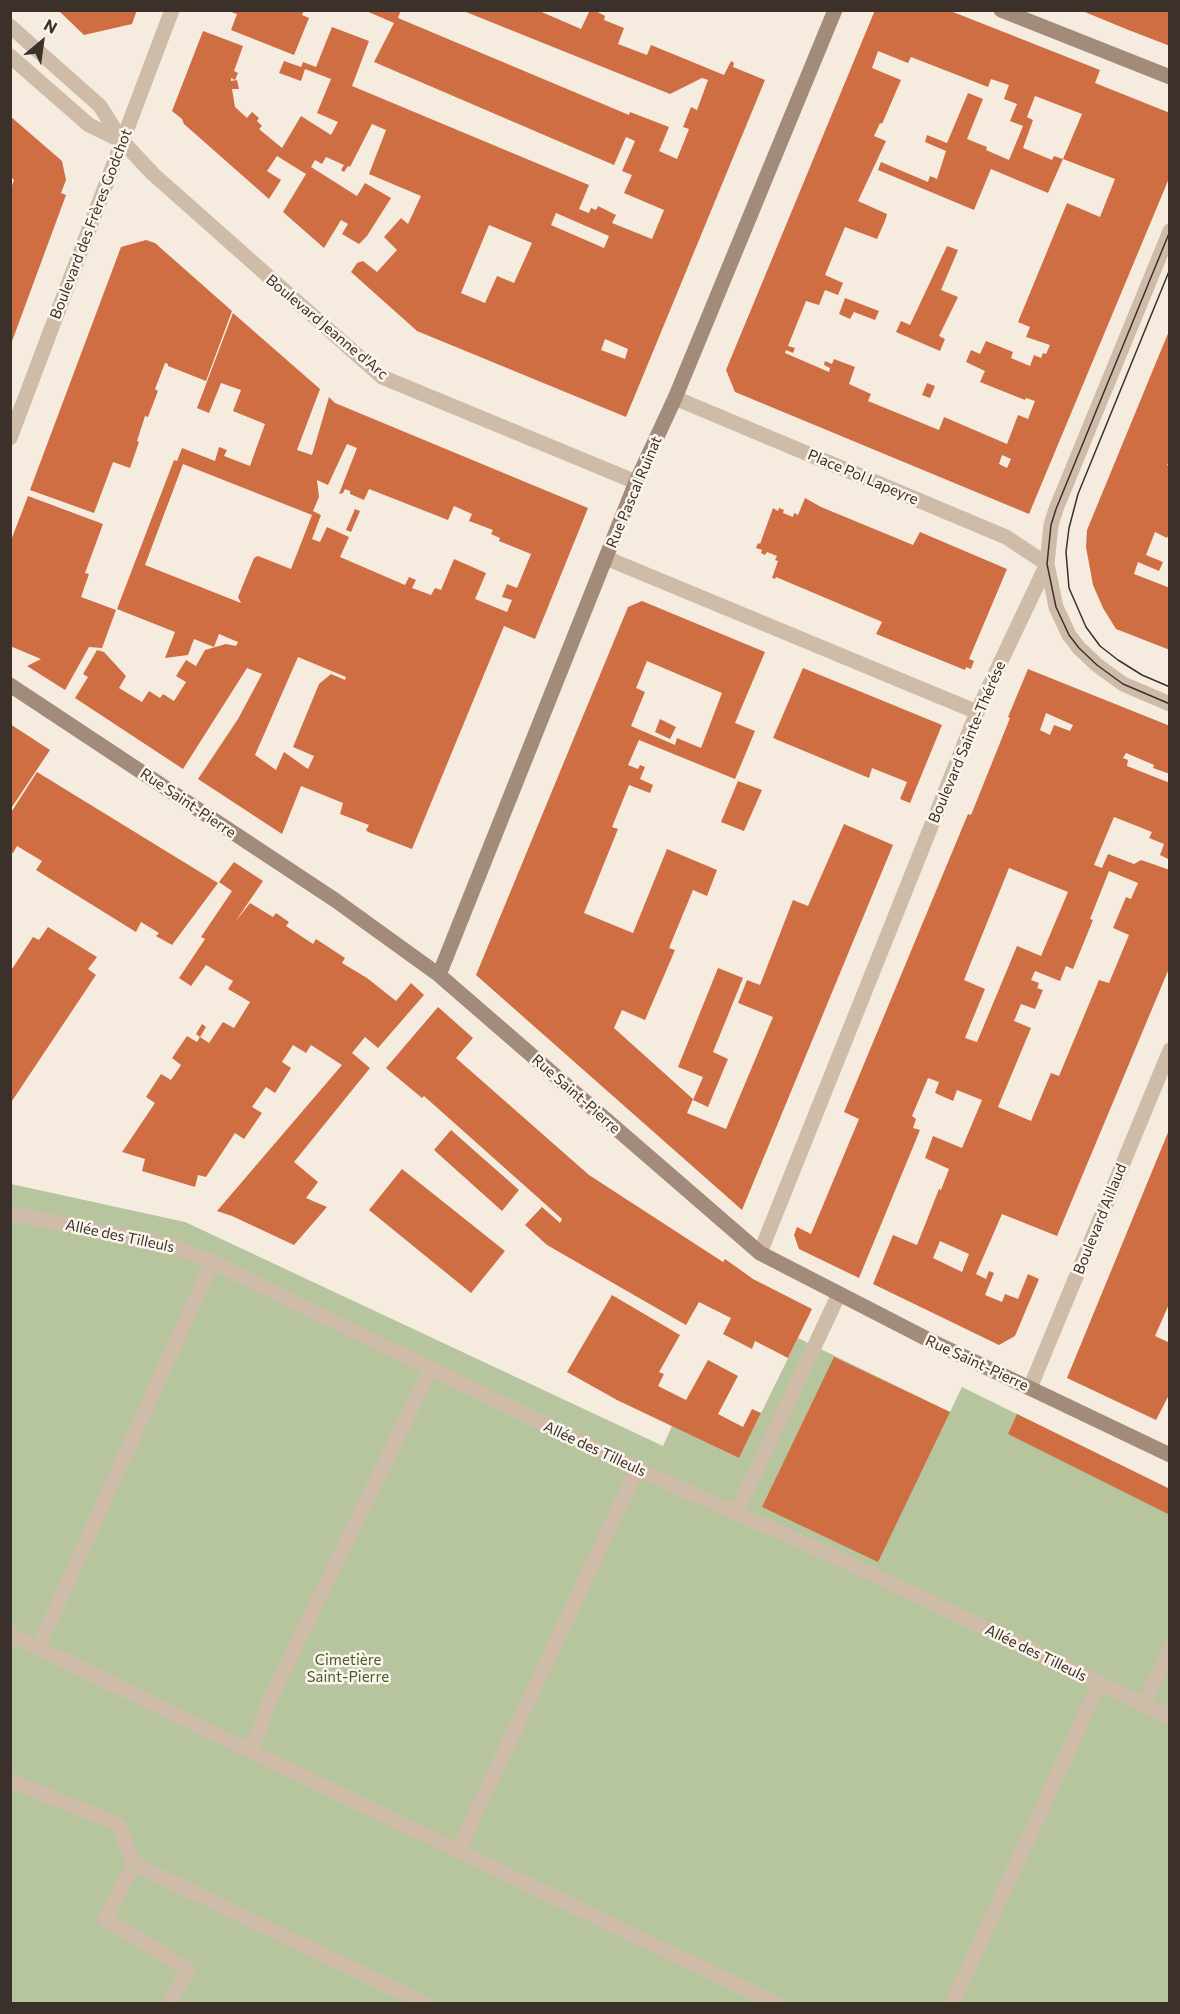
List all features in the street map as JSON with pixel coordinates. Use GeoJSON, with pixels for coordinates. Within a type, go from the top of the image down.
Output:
{"type":"FeatureCollection","features":[{"type":"Feature","properties":{"kind":"main road","name":"Rue Pascal Ruinat"},"geometry":{"type":"LineString","coordinates":[[439,975],[636,482],[675,398],[835,10]]}},
{"type":"Feature","properties":{"kind":"main road"},"geometry":{"type":"LineString","coordinates":[[1001,10],[1170,77]]}},
{"type":"Feature","properties":{"kind":"main road","name":"Rue Saint-Pierre"},"geometry":{"type":"LineString","coordinates":[[10,685],[335,900],[439,975],[760,1253],[931,1341],[1170,1455]]}},
{"type":"Feature","properties":{"kind":"street","name":"Boulevard des Frères Godchot"},"geometry":{"type":"LineString","coordinates":[[10,438],[172,10]]}},
{"type":"Feature","properties":{"kind":"street","name":"Boulevard Jeanne d'Arc"},"geometry":{"type":"LineString","coordinates":[[10,26],[100,106],[122,141],[153,174],[381,377],[636,482]]}},
{"type":"Feature","properties":{"kind":"street","name":"Boulevard Jeanne d'Arc"},"geometry":{"type":"LineString","coordinates":[[10,56],[89,125],[122,141]]}},
{"type":"Feature","properties":{"kind":"street","name":"Boulevard Sainte-Thérése"},"geometry":{"type":"LineString","coordinates":[[760,1253],[977,712],[1047,564],[1051,525],[1056,509],[1170,231]]}},
{"type":"Feature","properties":{"kind":"street","name":"Place Pol Lapeyre"},"geometry":{"type":"LineString","coordinates":[[675,398],[1006,537],[1047,564]]}},
{"type":"Feature","properties":{"kind":"street"},"geometry":{"type":"LineString","coordinates":[[606,558],[977,712]]}},
{"type":"Feature","properties":{"kind":"street"},"geometry":{"type":"LineString","coordinates":[[1047,564],[1056,607],[1079,648],[1123,684],[1170,704]]}},
{"type":"Feature","properties":{"kind":"street","name":"Boulevard Aillaud"},"geometry":{"type":"LineString","coordinates":[[1030,1389],[1170,1050]]}},
{"type":"Feature","properties":{"kind":"street","name":"Allée des Tilleuls"},"geometry":{"type":"LineString","coordinates":[[10,1214],[173,1246],[212,1262],[637,1469],[849,1563],[1170,1717]]}},
{"type":"Feature","properties":{"kind":"street"},"geometry":{"type":"LineString","coordinates":[[38,1648],[212,1262]]}},
{"type":"Feature","properties":{"kind":"street"},"geometry":{"type":"LineString","coordinates":[[736,1513],[838,1294]]}},
{"type":"Feature","properties":{"kind":"street"},"geometry":{"type":"LineString","coordinates":[[246,1749],[258,1736],[269,1701],[430,1370]]}},
{"type":"Feature","properties":{"kind":"street"},"geometry":{"type":"LineString","coordinates":[[458,1851],[637,1469]]}},
{"type":"Feature","properties":{"kind":"street"},"geometry":{"type":"LineString","coordinates":[[10,1634],[777,2004]]}},
{"type":"Feature","properties":{"kind":"street"},"geometry":{"type":"LineString","coordinates":[[1143,1705],[1170,1649]]}},
{"type":"Feature","properties":{"kind":"street"},"geometry":{"type":"LineString","coordinates":[[952,2004],[1099,1684]]}},
{"type":"Feature","properties":{"kind":"street"},"geometry":{"type":"LineString","coordinates":[[10,1780],[119,1825],[134,1864],[426,2004]]}},
{"type":"Feature","properties":{"kind":"street"},"geometry":{"type":"LineString","coordinates":[[134,1864],[105,1919],[188,1969],[169,2004]]}},
{"type":"Feature","properties":{"kind":"green space","name":"Cimetière Saint-Pierre"},"geometry":{"type":"Polygon","coordinates":[[[11,1184],[185,1222],[663,1446],[672,1426],[739,1458],[798,1338],[950,1412],[962,1387],[1169,1489],[1169,2003],[11,2004],[11,1184]]]}},
{"type":"Feature","properties":{"kind":"building"},"geometry":{"type":"Polygon","coordinates":[[[58,10],[137,10],[132,24],[84,35],[58,10]]]}},
{"type":"Feature","properties":{"kind":"building"},"geometry":{"type":"Polygon","coordinates":[[[304,10],[302,15],[309,18],[294,55],[231,30],[237,14],[228,11],[304,10]]]}},
{"type":"Feature","properties":{"kind":"building"},"geometry":{"type":"Polygon","coordinates":[[[364,10],[401,10],[398,18],[629,115],[630,112],[669,127],[659,151],[677,159],[689,129],[683,127],[691,107],[697,110],[708,80],[702,78],[670,94],[461,10],[537,10],[581,29],[590,10],[594,10],[605,16],[604,20],[624,28],[618,44],[647,55],[651,45],[724,75],[731,61],[734,63],[733,67],[765,80],[626,417],[417,331],[351,272],[357,263],[363,261],[377,272],[397,250],[384,237],[401,218],[408,224],[421,196],[369,174],[386,130],[372,124],[350,167],[348,166],[344,172],[341,170],[344,165],[326,157],[322,164],[315,160],[311,167],[357,196],[365,183],[391,198],[367,236],[359,244],[342,234],[348,224],[341,220],[324,248],[283,212],[306,174],[277,156],[267,171],[281,180],[269,199],[172,111],[203,31],[243,46],[234,71],[238,73],[235,80],[231,78],[231,81],[237,80],[239,89],[232,89],[235,107],[247,118],[252,112],[259,118],[257,121],[262,126],[259,129],[282,148],[301,116],[331,135],[338,122],[317,113],[331,79],[305,69],[301,81],[279,73],[284,61],[301,67],[303,62],[316,67],[332,27],[369,41],[352,86],[589,185],[579,209],[589,213],[591,208],[596,210],[598,206],[616,215],[612,223],[652,239],[664,210],[624,193],[632,175],[622,171],[635,141],[626,137],[614,165],[374,62],[394,23],[364,10]],[[556,213],[551,225],[604,248],[609,236],[556,213]],[[489,225],[461,293],[485,303],[497,276],[514,283],[532,243],[489,225]],[[605,339],[601,350],[625,359],[628,349],[605,339]]]}},
{"type":"Feature","properties":{"kind":"building"},"geometry":{"type":"Polygon","coordinates":[[[875,10],[948,10],[1100,70],[1095,83],[1170,113],[1170,176],[1029,514],[735,392],[726,370],[875,10]],[[878,51],[872,68],[901,80],[882,124],[880,123],[874,136],[886,141],[858,201],[887,214],[885,221],[877,239],[845,227],[825,275],[843,283],[838,295],[825,290],[819,305],[806,301],[788,346],[795,348],[793,353],[786,350],[785,353],[829,372],[830,368],[824,365],[825,361],[832,364],[834,359],[855,367],[849,384],[871,394],[868,401],[939,430],[944,417],[1007,444],[1018,415],[1028,419],[1035,401],[1026,398],[1025,400],[980,382],[985,371],[966,362],[971,350],[980,354],[986,341],[1013,352],[1011,358],[1030,366],[1034,355],[1041,358],[1043,353],[1046,354],[1050,345],[1026,337],[1030,327],[1018,322],[1067,203],[1100,217],[1115,179],[1063,159],[1048,193],[991,169],[974,210],[878,170],[881,162],[928,182],[930,176],[937,179],[946,151],[925,142],[927,135],[947,143],[968,93],[983,99],[967,139],[1009,160],[1023,126],[1010,121],[1017,104],[1004,99],[1009,85],[991,79],[988,87],[911,57],[908,63],[878,51]],[[1035,96],[1027,117],[1033,120],[1023,148],[1052,160],[1054,156],[1063,159],[1082,114],[1035,96]],[[1002,455],[999,464],[1007,468],[1011,459],[1002,455]]]}},
{"type":"Feature","properties":{"kind":"building"},"geometry":{"type":"Polygon","coordinates":[[[1080,10],[1170,10],[1170,46],[1126,29],[1080,10]]]}},
{"type":"Feature","properties":{"kind":"building"},"geometry":{"type":"Polygon","coordinates":[[[10,116],[62,161],[66,180],[61,193],[66,195],[11,344],[10,191],[14,180],[10,176],[10,116]]]}},
{"type":"Feature","properties":{"kind":"building"},"geometry":{"type":"Polygon","coordinates":[[[146,240],[155,243],[232,311],[206,381],[165,363],[155,389],[158,391],[148,417],[145,416],[130,468],[113,462],[94,513],[30,490],[121,247],[146,240]]]}},
{"type":"Feature","properties":{"kind":"building"},"geometry":{"type":"Polygon","coordinates":[[[947,246],[958,250],[941,290],[958,297],[939,336],[945,339],[940,351],[896,332],[901,321],[910,325],[947,246]]]}},
{"type":"Feature","properties":{"kind":"building"},"geometry":{"type":"Polygon","coordinates":[[[845,298],[879,311],[875,320],[854,312],[850,319],[839,314],[845,298]]]}},
{"type":"Feature","properties":{"kind":"building"},"geometry":{"type":"Polygon","coordinates":[[[233,313],[320,389],[297,450],[312,455],[329,397],[335,403],[588,508],[535,639],[504,626],[412,849],[368,832],[366,830],[369,825],[340,814],[343,803],[301,786],[282,834],[198,779],[238,719],[262,674],[247,668],[183,769],[75,698],[88,677],[83,674],[97,650],[104,652],[126,676],[119,688],[142,702],[149,691],[160,698],[163,694],[174,701],[186,682],[176,676],[186,660],[196,666],[205,650],[226,644],[236,646],[238,642],[219,634],[214,647],[194,639],[188,655],[165,658],[175,632],[117,609],[174,460],[177,461],[182,448],[215,461],[219,447],[227,450],[224,456],[250,466],[265,424],[233,411],[241,390],[221,383],[209,413],[197,408],[233,313]],[[347,444],[328,485],[317,480],[319,497],[313,511],[321,515],[312,539],[320,542],[327,527],[349,537],[340,557],[405,585],[409,577],[416,580],[412,588],[431,595],[435,588],[441,590],[454,559],[486,573],[475,599],[507,612],[512,600],[502,597],[507,584],[517,588],[531,554],[499,541],[500,538],[491,534],[493,530],[469,521],[472,514],[454,506],[448,520],[369,489],[364,500],[350,494],[350,491],[345,489],[339,494],[357,448],[347,444]],[[183,464],[145,565],[241,603],[238,597],[254,558],[258,556],[291,569],[312,515],[183,464]],[[298,657],[255,755],[276,770],[284,752],[308,769],[314,756],[293,747],[319,684],[331,674],[345,680],[346,677],[298,657]]]}},
{"type":"Feature","properties":{"kind":"building"},"geometry":{"type":"Polygon","coordinates":[[[1169,331],[1170,459],[1167,465],[1170,466],[1170,532],[1167,538],[1155,532],[1146,555],[1163,562],[1159,571],[1138,562],[1134,574],[1170,588],[1170,650],[1116,629],[1093,585],[1086,547],[1087,530],[1169,331]]]}},
{"type":"Feature","properties":{"kind":"building"},"geometry":{"type":"Polygon","coordinates":[[[927,383],[935,386],[930,398],[922,395],[927,383]]]}},
{"type":"Feature","properties":{"kind":"building"},"geometry":{"type":"Polygon","coordinates":[[[28,496],[103,524],[85,573],[89,574],[81,597],[116,610],[102,648],[89,647],[65,690],[27,666],[41,659],[10,646],[10,543],[28,496]]]}},
{"type":"Feature","properties":{"kind":"building"},"geometry":{"type":"Polygon","coordinates":[[[805,498],[821,507],[913,545],[920,532],[1007,569],[969,659],[974,661],[971,669],[966,667],[965,670],[876,634],[882,622],[776,577],[772,578],[778,561],[775,560],[777,556],[767,552],[765,555],[761,553],[762,550],[756,548],[758,543],[760,544],[773,508],[778,511],[779,508],[784,510],[783,513],[793,517],[794,513],[798,515],[805,498]]]}},
{"type":"Feature","properties":{"kind":"building"},"geometry":{"type":"Polygon","coordinates":[[[355,509],[360,511],[351,532],[346,530],[355,509]]]}},
{"type":"Feature","properties":{"kind":"building"},"geometry":{"type":"Polygon","coordinates":[[[642,601],[765,652],[735,723],[755,731],[735,779],[639,740],[628,765],[638,769],[640,765],[645,767],[640,779],[653,785],[650,793],[629,785],[612,827],[618,829],[584,913],[633,933],[667,849],[717,870],[707,896],[693,890],[669,948],[675,950],[645,1020],[622,1010],[614,1028],[693,1099],[687,1113],[726,1129],[773,1017],[738,1003],[747,980],[760,985],[793,900],[808,906],[844,824],[893,845],[742,1210],[476,975],[628,607],[642,601]],[[647,661],[636,688],[645,692],[631,726],[675,745],[677,738],[701,748],[722,693],[647,661]]]}},
{"type":"Feature","properties":{"kind":"building"},"geometry":{"type":"Polygon","coordinates":[[[803,668],[942,725],[910,803],[900,799],[907,782],[872,768],[869,778],[773,738],[803,668]]]}},
{"type":"Feature","properties":{"kind":"building"},"geometry":{"type":"Polygon","coordinates":[[[1028,669],[1170,726],[1170,774],[1153,768],[1154,765],[1126,753],[1123,758],[1128,760],[1127,766],[1170,783],[1170,860],[1160,855],[1164,844],[1149,838],[1152,832],[1114,817],[1094,865],[1102,868],[1108,854],[1134,864],[1141,860],[1170,870],[1170,966],[1057,1236],[1002,1214],[976,1274],[986,1279],[989,1271],[994,1273],[985,1295],[1002,1302],[1005,1294],[1018,1299],[1028,1274],[1039,1279],[1015,1336],[999,1345],[873,1284],[893,1235],[917,1245],[939,1189],[941,1190],[949,1169],[925,1158],[933,1136],[962,1148],[982,1100],[957,1090],[953,1101],[935,1093],[939,1082],[928,1078],[912,1116],[916,1119],[913,1128],[920,1130],[859,1278],[799,1249],[794,1235],[797,1227],[811,1234],[859,1119],[844,1112],[968,814],[971,815],[1010,718],[1008,717],[1028,669]],[[1046,713],[1040,730],[1050,735],[1054,725],[1070,731],[1073,725],[1046,713]],[[1009,868],[964,980],[985,989],[965,1038],[977,1042],[1017,946],[1041,956],[1068,892],[1009,868]],[[1109,871],[1090,919],[1093,920],[1073,969],[1066,966],[1060,981],[1035,971],[1031,980],[1039,983],[1037,988],[1043,990],[1035,1009],[1021,1004],[1014,1021],[1031,1028],[998,1107],[1031,1121],[1051,1073],[1059,1076],[1099,980],[1109,983],[1129,935],[1113,928],[1126,897],[1131,899],[1138,883],[1109,871]],[[940,1241],[933,1258],[962,1272],[969,1254],[940,1241]]]}},
{"type":"Feature","properties":{"kind":"building"},"geometry":{"type":"Polygon","coordinates":[[[660,719],[676,727],[670,739],[655,732],[660,719]]]}},
{"type":"Feature","properties":{"kind":"building"},"geometry":{"type":"Polygon","coordinates":[[[10,724],[50,750],[10,810],[10,724]]]}},
{"type":"Feature","properties":{"kind":"building"},"geometry":{"type":"Polygon","coordinates":[[[37,772],[218,883],[172,945],[156,936],[159,933],[141,922],[136,932],[36,870],[42,861],[17,846],[13,853],[10,852],[10,814],[37,772]]]}},
{"type":"Feature","properties":{"kind":"building"},"geometry":{"type":"Polygon","coordinates":[[[738,781],[762,790],[744,831],[721,822],[738,781]]]}},
{"type":"Feature","properties":{"kind":"building"},"geometry":{"type":"Polygon","coordinates":[[[234,862],[263,881],[235,922],[250,903],[273,917],[276,913],[289,922],[286,926],[313,944],[316,939],[345,958],[342,963],[367,978],[396,1001],[411,983],[424,995],[378,1048],[365,1037],[352,1053],[370,1068],[294,1162],[318,1182],[306,1198],[327,1207],[294,1245],[217,1211],[342,1065],[311,1045],[306,1053],[293,1045],[282,1062],[291,1068],[275,1093],[266,1087],[252,1107],[262,1113],[244,1139],[235,1133],[206,1177],[198,1175],[195,1187],[142,1171],[145,1159],[122,1152],[155,1103],[146,1097],[161,1074],[171,1080],[181,1065],[172,1058],[187,1036],[197,1042],[200,1037],[209,1043],[223,1022],[234,1028],[250,1002],[228,989],[233,981],[206,965],[191,986],[179,978],[205,939],[201,937],[232,891],[219,882],[234,862]]]}},
{"type":"Feature","properties":{"kind":"building"},"geometry":{"type":"Polygon","coordinates":[[[48,927],[97,957],[88,969],[96,975],[10,1104],[10,972],[33,937],[39,940],[48,927]]]}},
{"type":"Feature","properties":{"kind":"building"},"geometry":{"type":"Polygon","coordinates":[[[718,968],[743,978],[713,1052],[728,1059],[708,1107],[693,1100],[703,1077],[678,1067],[718,968]]]}},
{"type":"Feature","properties":{"kind":"building"},"geometry":{"type":"Polygon","coordinates":[[[438,1007],[473,1038],[456,1058],[589,1175],[723,1262],[725,1259],[753,1279],[812,1309],[788,1358],[755,1341],[752,1349],[723,1334],[731,1318],[699,1302],[686,1325],[547,1245],[525,1225],[542,1207],[560,1223],[562,1219],[424,1096],[422,1098],[386,1068],[438,1007]]]}},
{"type":"Feature","properties":{"kind":"building"},"geometry":{"type":"Polygon","coordinates":[[[202,1024],[206,1027],[200,1037],[196,1034],[202,1024]]]}},
{"type":"Feature","properties":{"kind":"building"},"geometry":{"type":"Polygon","coordinates":[[[451,1130],[519,1190],[502,1211],[434,1150],[451,1130]]]}},
{"type":"Feature","properties":{"kind":"building"},"geometry":{"type":"Polygon","coordinates":[[[1169,1130],[1170,1302],[1155,1336],[1170,1343],[1170,1393],[1156,1420],[1067,1378],[1169,1130]]]}},
{"type":"Feature","properties":{"kind":"building"},"geometry":{"type":"Polygon","coordinates":[[[402,1169],[505,1251],[471,1293],[369,1210],[402,1169]]]}},
{"type":"Feature","properties":{"kind":"building"},"geometry":{"type":"Polygon","coordinates":[[[612,1295],[680,1335],[659,1372],[664,1374],[658,1386],[686,1400],[708,1360],[738,1376],[718,1414],[743,1427],[752,1409],[761,1413],[739,1458],[617,1400],[567,1372],[612,1295]]]}},
{"type":"Feature","properties":{"kind":"building"},"geometry":{"type":"Polygon","coordinates":[[[834,1357],[950,1412],[878,1562],[762,1507],[834,1357]]]}},
{"type":"Feature","properties":{"kind":"building"},"geometry":{"type":"Polygon","coordinates":[[[1017,1414],[1170,1489],[1170,1515],[1008,1434],[1017,1414]]]}},
{"type":"Feature","properties":{"kind":"tram line"},"geometry":{"type":"LineString","coordinates":[[1170,231],[1056,509],[1051,525],[1047,564],[1056,607],[1069,635],[1079,648],[1123,684],[1170,704]]}},
{"type":"Feature","properties":{"kind":"tram line"},"geometry":{"type":"LineString","coordinates":[[1170,269],[1078,494],[1069,528],[1066,552],[1069,588],[1086,627],[1100,646],[1142,675],[1170,687]]}}]}
